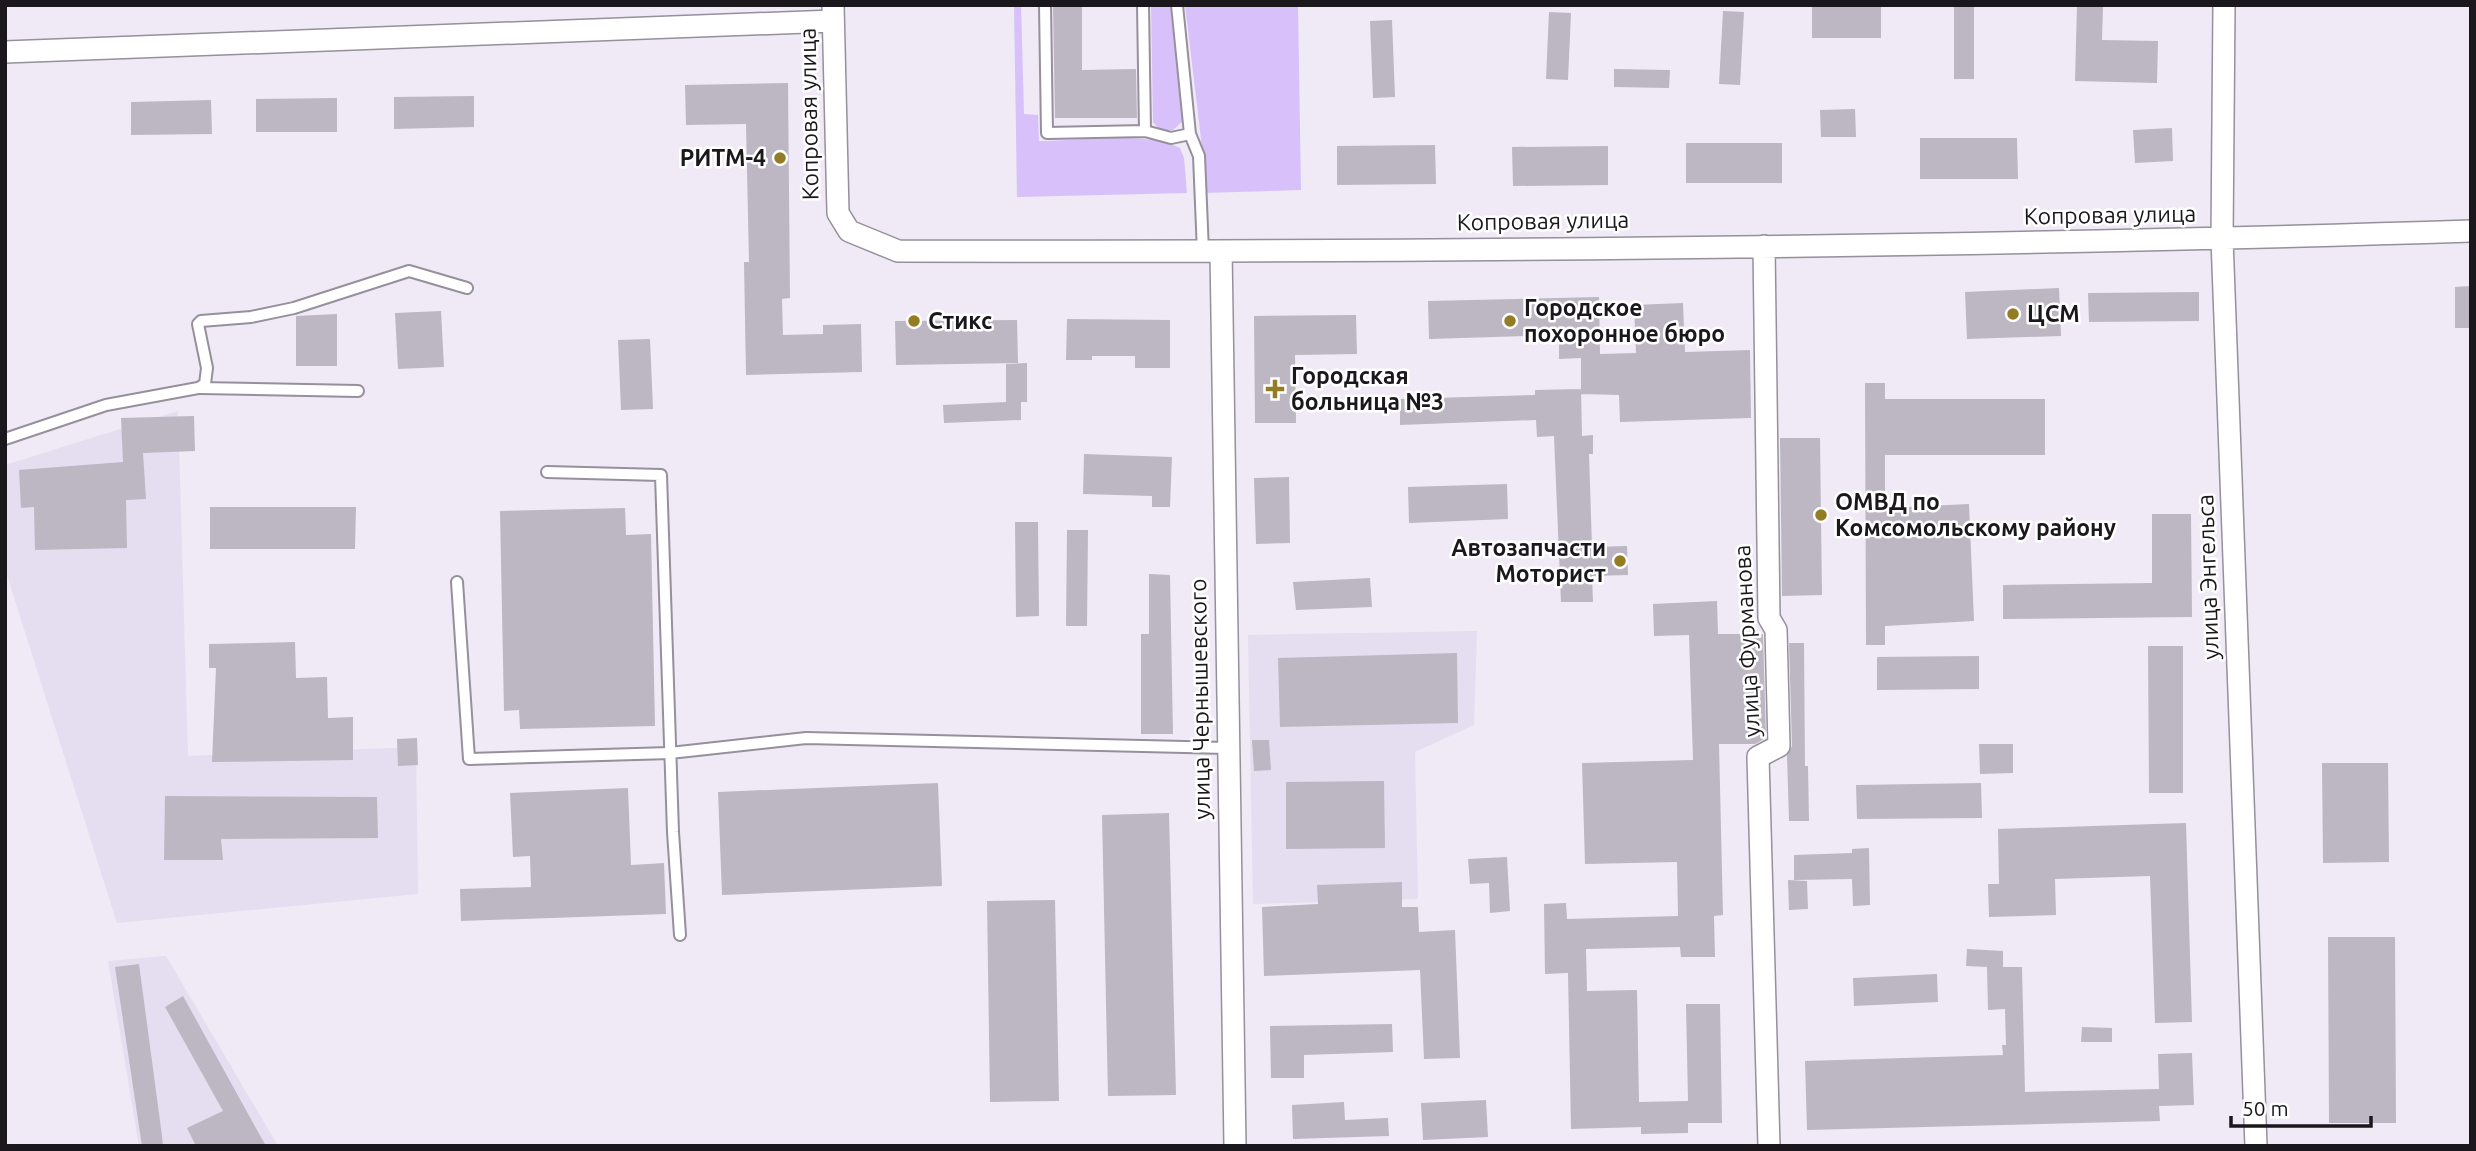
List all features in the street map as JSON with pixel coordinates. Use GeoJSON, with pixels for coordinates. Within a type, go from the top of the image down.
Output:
{"type":"FeatureCollection","features":[{"type":"Feature","properties":{"kind":"street","name":"улица Энгельса"},"geometry":{"type":"LineString","coordinates":[[2224,5],[2221,239],[2256,1146]]}},
{"type":"Feature","properties":{"kind":"street","name":"Копровая улица"},"geometry":{"type":"LineString","coordinates":[[833,13],[838,213],[849,231],[898,251],[1764,246],[2221,239],[2471,231]]}},
{"type":"Feature","properties":{"kind":"street"},"geometry":{"type":"LineString","coordinates":[[5,52],[833,13]]}},
{"type":"Feature","properties":{"kind":"street","name":"улица Фурманова"},"geometry":{"type":"LineString","coordinates":[[1764,246],[1769,618],[1776,630],[1779,746],[1758,757],[1769,1146]]}},
{"type":"Feature","properties":{"kind":"street","name":"улица Чернышевского"},"geometry":{"type":"LineString","coordinates":[[1212,251],[1227,748],[1235,1146]]}},
{"type":"Feature","properties":{"kind":"lane"},"geometry":{"type":"LineString","coordinates":[[1045,5],[1047,133],[1145,131],[1171,138],[1190,134]]}},
{"type":"Feature","properties":{"kind":"lane"},"geometry":{"type":"LineString","coordinates":[[1143,5],[1145,131]]}},
{"type":"Feature","properties":{"kind":"lane"},"geometry":{"type":"LineString","coordinates":[[1177,5],[1190,134],[1199,156],[1212,251]]}},
{"type":"Feature","properties":{"kind":"lane"},"geometry":{"type":"LineString","coordinates":[[198,388],[205,384],[207,368],[198,324],[201,321],[251,317],[294,308],[409,271],[467,288]]}},
{"type":"Feature","properties":{"kind":"lane"},"geometry":{"type":"LineString","coordinates":[[5,439],[106,405],[198,388],[358,391]]}},
{"type":"Feature","properties":{"kind":"lane"},"geometry":{"type":"LineString","coordinates":[[547,472],[661,475],[670,753],[680,935]]}},
{"type":"Feature","properties":{"kind":"lane"},"geometry":{"type":"LineString","coordinates":[[457,582],[469,759],[670,753],[806,738],[1227,748]]}},
{"type":"Feature","properties":{"kind":"shaded area"},"geometry":{"type":"Polygon","coordinates":[[[1014,5],[1021,5],[1024,114],[1038,115],[1039,141],[1130,138],[1148,139],[1180,148],[1184,158],[1187,193],[1017,197],[1014,5]]]}},
{"type":"Feature","properties":{"kind":"shaded area"},"geometry":{"type":"Polygon","coordinates":[[[1151,5],[1170,5],[1183,121],[1173,130],[1160,130],[1153,122],[1151,5]]]}},
{"type":"Feature","properties":{"kind":"shaded area"},"geometry":{"type":"Polygon","coordinates":[[[1185,5],[1298,5],[1301,190],[1203,193],[1203,156],[1185,5]]]}},
{"type":"Feature","properties":{"kind":"shaded area"},"geometry":{"type":"Polygon","coordinates":[[[178,411],[188,756],[416,747],[418,894],[117,923],[5,569],[5,465],[178,411]]]}},
{"type":"Feature","properties":{"kind":"shaded area"},"geometry":{"type":"Polygon","coordinates":[[[1477,631],[1474,725],[1415,752],[1418,899],[1253,904],[1248,635],[1477,631]]]}},
{"type":"Feature","properties":{"kind":"shaded area"},"geometry":{"type":"Polygon","coordinates":[[[166,956],[278,1146],[139,1146],[108,961],[166,956]]]}},
{"type":"Feature","properties":{"kind":"building"},"geometry":{"type":"Polygon","coordinates":[[[1053,5],[1082,5],[1082,70],[1136,69],[1137,118],[1055,118],[1053,5]]]}},
{"type":"Feature","properties":{"kind":"building"},"geometry":{"type":"Polygon","coordinates":[[[1812,5],[1881,5],[1881,38],[1812,38],[1812,5]]]}},
{"type":"Feature","properties":{"kind":"building"},"geometry":{"type":"Polygon","coordinates":[[[1954,5],[1974,6],[1974,79],[1954,79],[1954,5]]]}},
{"type":"Feature","properties":{"kind":"building"},"geometry":{"type":"Polygon","coordinates":[[[2077,5],[2103,6],[2102,40],[2158,41],[2157,83],[2075,81],[2077,5]]]}},
{"type":"Feature","properties":{"kind":"building"},"geometry":{"type":"Polygon","coordinates":[[[1723,11],[1744,12],[1740,85],[1719,84],[1723,11]]]}},
{"type":"Feature","properties":{"kind":"building"},"geometry":{"type":"Polygon","coordinates":[[[1549,12],[1571,13],[1568,80],[1546,79],[1549,12]]]}},
{"type":"Feature","properties":{"kind":"building"},"geometry":{"type":"Polygon","coordinates":[[[1392,20],[1395,97],[1373,98],[1370,21],[1392,20]]]}},
{"type":"Feature","properties":{"kind":"building"},"geometry":{"type":"Polygon","coordinates":[[[1614,69],[1670,70],[1669,88],[1614,87],[1614,69]]]}},
{"type":"Feature","properties":{"kind":"building"},"geometry":{"type":"Polygon","coordinates":[[[788,83],[790,298],[782,299],[783,335],[823,334],[823,325],[861,324],[862,372],[746,375],[744,262],[749,262],[746,124],[686,125],[685,85],[788,83]]]}},
{"type":"Feature","properties":{"kind":"building"},"geometry":{"type":"Polygon","coordinates":[[[474,96],[474,127],[394,129],[394,97],[474,96]]]}},
{"type":"Feature","properties":{"kind":"building"},"geometry":{"type":"Polygon","coordinates":[[[337,98],[337,132],[256,132],[256,99],[337,98]]]}},
{"type":"Feature","properties":{"kind":"building"},"geometry":{"type":"Polygon","coordinates":[[[211,100],[212,134],[131,135],[131,102],[211,100]]]}},
{"type":"Feature","properties":{"kind":"building"},"geometry":{"type":"Polygon","coordinates":[[[1855,109],[1856,137],[1821,137],[1820,110],[1855,109]]]}},
{"type":"Feature","properties":{"kind":"building"},"geometry":{"type":"Polygon","coordinates":[[[2172,128],[2173,161],[2135,163],[2133,130],[2172,128]]]}},
{"type":"Feature","properties":{"kind":"building"},"geometry":{"type":"Polygon","coordinates":[[[1920,138],[2017,138],[2018,179],[1920,179],[1920,138]]]}},
{"type":"Feature","properties":{"kind":"building"},"geometry":{"type":"Polygon","coordinates":[[[1686,143],[1782,143],[1782,183],[1686,183],[1686,143]]]}},
{"type":"Feature","properties":{"kind":"building"},"geometry":{"type":"Polygon","coordinates":[[[1435,145],[1436,184],[1337,185],[1337,146],[1435,145]]]}},
{"type":"Feature","properties":{"kind":"building"},"geometry":{"type":"Polygon","coordinates":[[[1608,146],[1608,185],[1513,186],[1512,147],[1608,146]]]}},
{"type":"Feature","properties":{"kind":"building"},"geometry":{"type":"Polygon","coordinates":[[[2471,286],[2471,328],[2455,328],[2455,287],[2471,286]]]}},
{"type":"Feature","properties":{"kind":"building","name":"ЦСМ"},"geometry":{"type":"Polygon","coordinates":[[[2059,288],[2061,336],[1967,339],[1965,292],[2059,288]]]}},
{"type":"Feature","properties":{"kind":"building"},"geometry":{"type":"Polygon","coordinates":[[[2199,292],[2199,321],[2089,322],[2088,293],[2199,292]]]}},
{"type":"Feature","properties":{"kind":"building"},"geometry":{"type":"Polygon","coordinates":[[[1599,297],[1600,354],[1636,353],[1634,305],[1683,303],[1685,352],[1750,350],[1751,418],[1620,422],[1619,395],[1581,394],[1581,358],[1559,359],[1559,335],[1429,339],[1428,301],[1599,297]]]}},
{"type":"Feature","properties":{"kind":"building"},"geometry":{"type":"Polygon","coordinates":[[[441,311],[444,367],[398,369],[395,313],[441,311]]]}},
{"type":"Feature","properties":{"kind":"building"},"geometry":{"type":"Polygon","coordinates":[[[337,314],[337,366],[296,366],[296,316],[337,314]]]}},
{"type":"Feature","properties":{"kind":"building","name":"Городская больница №3"},"geometry":{"type":"Polygon","coordinates":[[[1356,315],[1357,354],[1295,355],[1296,423],[1255,423],[1254,316],[1356,315]]]}},
{"type":"Feature","properties":{"kind":"building"},"geometry":{"type":"Polygon","coordinates":[[[1067,319],[1170,320],[1170,368],[1135,368],[1135,356],[1092,356],[1092,360],[1066,360],[1067,319]]]}},
{"type":"Feature","properties":{"kind":"building"},"geometry":{"type":"Polygon","coordinates":[[[1017,320],[1018,363],[896,365],[895,321],[1017,320]]]}},
{"type":"Feature","properties":{"kind":"building"},"geometry":{"type":"Polygon","coordinates":[[[650,339],[653,409],[621,410],[618,340],[650,339]]]}},
{"type":"Feature","properties":{"kind":"building"},"geometry":{"type":"Polygon","coordinates":[[[1027,363],[1027,402],[1021,402],[1021,420],[944,423],[943,405],[1006,402],[1006,364],[1027,363]]]}},
{"type":"Feature","properties":{"kind":"building"},"geometry":{"type":"Polygon","coordinates":[[[1865,383],[1885,383],[1885,399],[2045,399],[2045,455],[1885,455],[1885,508],[1969,504],[1974,621],[1885,626],[1885,645],[1866,645],[1865,383]]]}},
{"type":"Feature","properties":{"kind":"building"},"geometry":{"type":"Polygon","coordinates":[[[1581,389],[1582,436],[1593,435],[1593,454],[1589,454],[1592,547],[1627,546],[1628,575],[1592,576],[1593,602],[1561,602],[1554,436],[1537,437],[1536,420],[1400,425],[1400,399],[1535,395],[1535,390],[1581,389]]]}},
{"type":"Feature","properties":{"kind":"building"},"geometry":{"type":"Polygon","coordinates":[[[194,416],[195,451],[143,453],[146,499],[126,500],[127,548],[35,550],[34,507],[21,508],[19,470],[123,462],[121,418],[194,416]]]}},
{"type":"Feature","properties":{"kind":"building"},"geometry":{"type":"Polygon","coordinates":[[[1780,438],[1820,438],[1822,595],[1782,596],[1780,438]]]}},
{"type":"Feature","properties":{"kind":"building"},"geometry":{"type":"Polygon","coordinates":[[[1084,454],[1172,457],[1170,507],[1152,507],[1152,496],[1083,494],[1084,454]]]}},
{"type":"Feature","properties":{"kind":"building"},"geometry":{"type":"Polygon","coordinates":[[[1289,477],[1290,543],[1256,544],[1254,478],[1289,477]]]}},
{"type":"Feature","properties":{"kind":"building"},"geometry":{"type":"Polygon","coordinates":[[[1507,484],[1508,519],[1409,523],[1408,487],[1507,484]]]}},
{"type":"Feature","properties":{"kind":"building"},"geometry":{"type":"Polygon","coordinates":[[[210,507],[356,507],[355,549],[210,549],[210,507]]]}},
{"type":"Feature","properties":{"kind":"building"},"geometry":{"type":"Polygon","coordinates":[[[625,508],[626,535],[651,534],[655,726],[520,729],[519,710],[504,711],[500,511],[625,508]]]}},
{"type":"Feature","properties":{"kind":"building"},"geometry":{"type":"Polygon","coordinates":[[[2152,514],[2191,514],[2192,617],[2003,619],[2003,585],[2152,583],[2152,514]]]}},
{"type":"Feature","properties":{"kind":"building"},"geometry":{"type":"Polygon","coordinates":[[[1015,522],[1038,522],[1039,616],[1016,617],[1015,522]]]}},
{"type":"Feature","properties":{"kind":"building"},"geometry":{"type":"Polygon","coordinates":[[[1067,530],[1088,530],[1087,626],[1066,626],[1067,530]]]}},
{"type":"Feature","properties":{"kind":"building"},"geometry":{"type":"Polygon","coordinates":[[[1149,574],[1170,575],[1173,734],[1141,734],[1141,634],[1149,634],[1149,574]]]}},
{"type":"Feature","properties":{"kind":"building"},"geometry":{"type":"Polygon","coordinates":[[[1370,578],[1372,607],[1296,610],[1293,582],[1370,578]]]}},
{"type":"Feature","properties":{"kind":"building"},"geometry":{"type":"Polygon","coordinates":[[[1717,601],[1718,634],[1763,634],[1766,738],[1755,744],[1719,744],[1723,915],[1714,916],[1715,957],[1681,957],[1680,947],[1586,949],[1587,991],[1637,990],[1639,1102],[1688,1101],[1686,1004],[1720,1004],[1722,1123],[1688,1123],[1688,1133],[1641,1134],[1641,1127],[1571,1129],[1568,973],[1545,974],[1544,904],[1566,903],[1567,919],[1678,916],[1677,862],[1585,864],[1582,763],[1693,760],[1689,635],[1654,636],[1653,604],[1717,601]]]}},
{"type":"Feature","properties":{"kind":"building"},"geometry":{"type":"Polygon","coordinates":[[[295,642],[296,678],[327,677],[328,718],[353,717],[353,760],[212,762],[216,668],[209,668],[209,644],[295,642]]]}},
{"type":"Feature","properties":{"kind":"building"},"geometry":{"type":"Polygon","coordinates":[[[1789,643],[1804,643],[1805,766],[1808,766],[1809,821],[1789,821],[1787,755],[1792,746],[1789,643]]]}},
{"type":"Feature","properties":{"kind":"building"},"geometry":{"type":"Polygon","coordinates":[[[2148,646],[2183,646],[2183,793],[2149,793],[2148,646]]]}},
{"type":"Feature","properties":{"kind":"building"},"geometry":{"type":"Polygon","coordinates":[[[1457,653],[1458,723],[1280,727],[1278,658],[1457,653]]]}},
{"type":"Feature","properties":{"kind":"building"},"geometry":{"type":"Polygon","coordinates":[[[1979,656],[1979,689],[1877,690],[1877,657],[1979,656]]]}},
{"type":"Feature","properties":{"kind":"building"},"geometry":{"type":"Polygon","coordinates":[[[417,738],[418,765],[398,766],[397,739],[417,738]]]}},
{"type":"Feature","properties":{"kind":"building"},"geometry":{"type":"Polygon","coordinates":[[[1252,740],[1269,740],[1271,770],[1254,771],[1252,740]]]}},
{"type":"Feature","properties":{"kind":"building"},"geometry":{"type":"Polygon","coordinates":[[[1979,744],[2013,744],[2013,773],[1980,774],[1979,744]]]}},
{"type":"Feature","properties":{"kind":"building"},"geometry":{"type":"Polygon","coordinates":[[[2322,763],[2388,763],[2389,862],[2323,863],[2322,763]]]}},
{"type":"Feature","properties":{"kind":"building"},"geometry":{"type":"Polygon","coordinates":[[[1384,781],[1385,848],[1286,849],[1286,782],[1384,781]]]}},
{"type":"Feature","properties":{"kind":"building"},"geometry":{"type":"Polygon","coordinates":[[[938,783],[942,886],[722,895],[718,792],[938,783]]]}},
{"type":"Feature","properties":{"kind":"building"},"geometry":{"type":"Polygon","coordinates":[[[1981,783],[1982,818],[1857,819],[1856,785],[1981,783]]]}},
{"type":"Feature","properties":{"kind":"building"},"geometry":{"type":"Polygon","coordinates":[[[628,788],[631,865],[664,863],[666,914],[461,921],[460,889],[531,887],[530,856],[513,857],[510,793],[628,788]]]}},
{"type":"Feature","properties":{"kind":"building"},"geometry":{"type":"Polygon","coordinates":[[[165,796],[377,797],[378,838],[221,839],[223,860],[164,860],[165,796]]]}},
{"type":"Feature","properties":{"kind":"building"},"geometry":{"type":"Polygon","coordinates":[[[1169,813],[1176,1095],[1108,1096],[1102,815],[1169,813]]]}},
{"type":"Feature","properties":{"kind":"building"},"geometry":{"type":"Polygon","coordinates":[[[2186,823],[2192,1022],[2155,1023],[2150,876],[2055,879],[2056,915],[1989,917],[1988,884],[1999,884],[1998,829],[2186,823]]]}},
{"type":"Feature","properties":{"kind":"building"},"geometry":{"type":"Polygon","coordinates":[[[1869,848],[1870,905],[1853,906],[1852,879],[1794,880],[1794,855],[1852,853],[1852,849],[1869,848]]]}},
{"type":"Feature","properties":{"kind":"building"},"geometry":{"type":"Polygon","coordinates":[[[1507,857],[1510,911],[1490,913],[1489,883],[1470,884],[1468,859],[1507,857]]]}},
{"type":"Feature","properties":{"kind":"building"},"geometry":{"type":"Polygon","coordinates":[[[1788,880],[1807,881],[1808,909],[1789,910],[1788,880]]]}},
{"type":"Feature","properties":{"kind":"building"},"geometry":{"type":"Polygon","coordinates":[[[1402,882],[1402,907],[1418,907],[1419,932],[1455,930],[1460,1058],[1424,1059],[1420,970],[1264,976],[1262,907],[1318,904],[1317,885],[1402,882]]]}},
{"type":"Feature","properties":{"kind":"building"},"geometry":{"type":"Polygon","coordinates":[[[1055,900],[1059,1101],[990,1102],[987,901],[1055,900]]]}},
{"type":"Feature","properties":{"kind":"building"},"geometry":{"type":"Polygon","coordinates":[[[2328,937],[2395,937],[2396,1123],[2329,1123],[2328,937]]]}},
{"type":"Feature","properties":{"kind":"building"},"geometry":{"type":"Polygon","coordinates":[[[1967,949],[2003,951],[2003,967],[2022,967],[2025,1092],[2159,1089],[2158,1054],[2192,1053],[2194,1105],[2159,1106],[2160,1121],[1807,1130],[1805,1061],[2003,1055],[2002,1045],[2006,1045],[2005,1009],[1988,1010],[1987,967],[1966,966],[1967,949]]]}},
{"type":"Feature","properties":{"kind":"building"},"geometry":{"type":"Polygon","coordinates":[[[139,964],[163,1146],[142,1146],[115,967],[139,964]]]}},
{"type":"Feature","properties":{"kind":"building"},"geometry":{"type":"Polygon","coordinates":[[[1937,974],[1938,1002],[1854,1006],[1853,978],[1937,974]]]}},
{"type":"Feature","properties":{"kind":"building"},"geometry":{"type":"Polygon","coordinates":[[[183,996],[266,1146],[196,1146],[187,1128],[223,1111],[165,1007],[183,996]]]}},
{"type":"Feature","properties":{"kind":"building"},"geometry":{"type":"Polygon","coordinates":[[[1392,1024],[1393,1052],[1304,1055],[1304,1078],[1271,1078],[1270,1026],[1392,1024]]]}},
{"type":"Feature","properties":{"kind":"building"},"geometry":{"type":"Polygon","coordinates":[[[2082,1027],[2112,1028],[2112,1042],[2081,1042],[2082,1027]]]}},
{"type":"Feature","properties":{"kind":"building"},"geometry":{"type":"Polygon","coordinates":[[[1486,1100],[1488,1137],[1423,1140],[1421,1103],[1486,1100]]]}},
{"type":"Feature","properties":{"kind":"building"},"geometry":{"type":"Polygon","coordinates":[[[1344,1102],[1345,1120],[1388,1118],[1389,1136],[1293,1139],[1292,1105],[1344,1102]]]}},
{"type":"Feature","properties":{"kind":"place","name":"РИТМ-4"},"geometry":{"type":"Point","coordinates":[780,158]}},
{"type":"Feature","properties":{"kind":"place","name":"ЦСМ"},"geometry":{"type":"Point","coordinates":[2013,314]}},
{"type":"Feature","properties":{"kind":"place","name":"Стикс"},"geometry":{"type":"Point","coordinates":[914,321]}},
{"type":"Feature","properties":{"kind":"place","name":"Городское похоронное бюро"},"geometry":{"type":"Point","coordinates":[1510,321]}},
{"type":"Feature","properties":{"kind":"place","name":"Городская больница №3"},"geometry":{"type":"Point","coordinates":[1275,389]}},
{"type":"Feature","properties":{"kind":"place","name":"ОМВД по Комсомольскому району"},"geometry":{"type":"Point","coordinates":[1821,515]}},
{"type":"Feature","properties":{"kind":"place","name":"Автозапчасти Моторист"},"geometry":{"type":"Point","coordinates":[1620,561]}}]}
